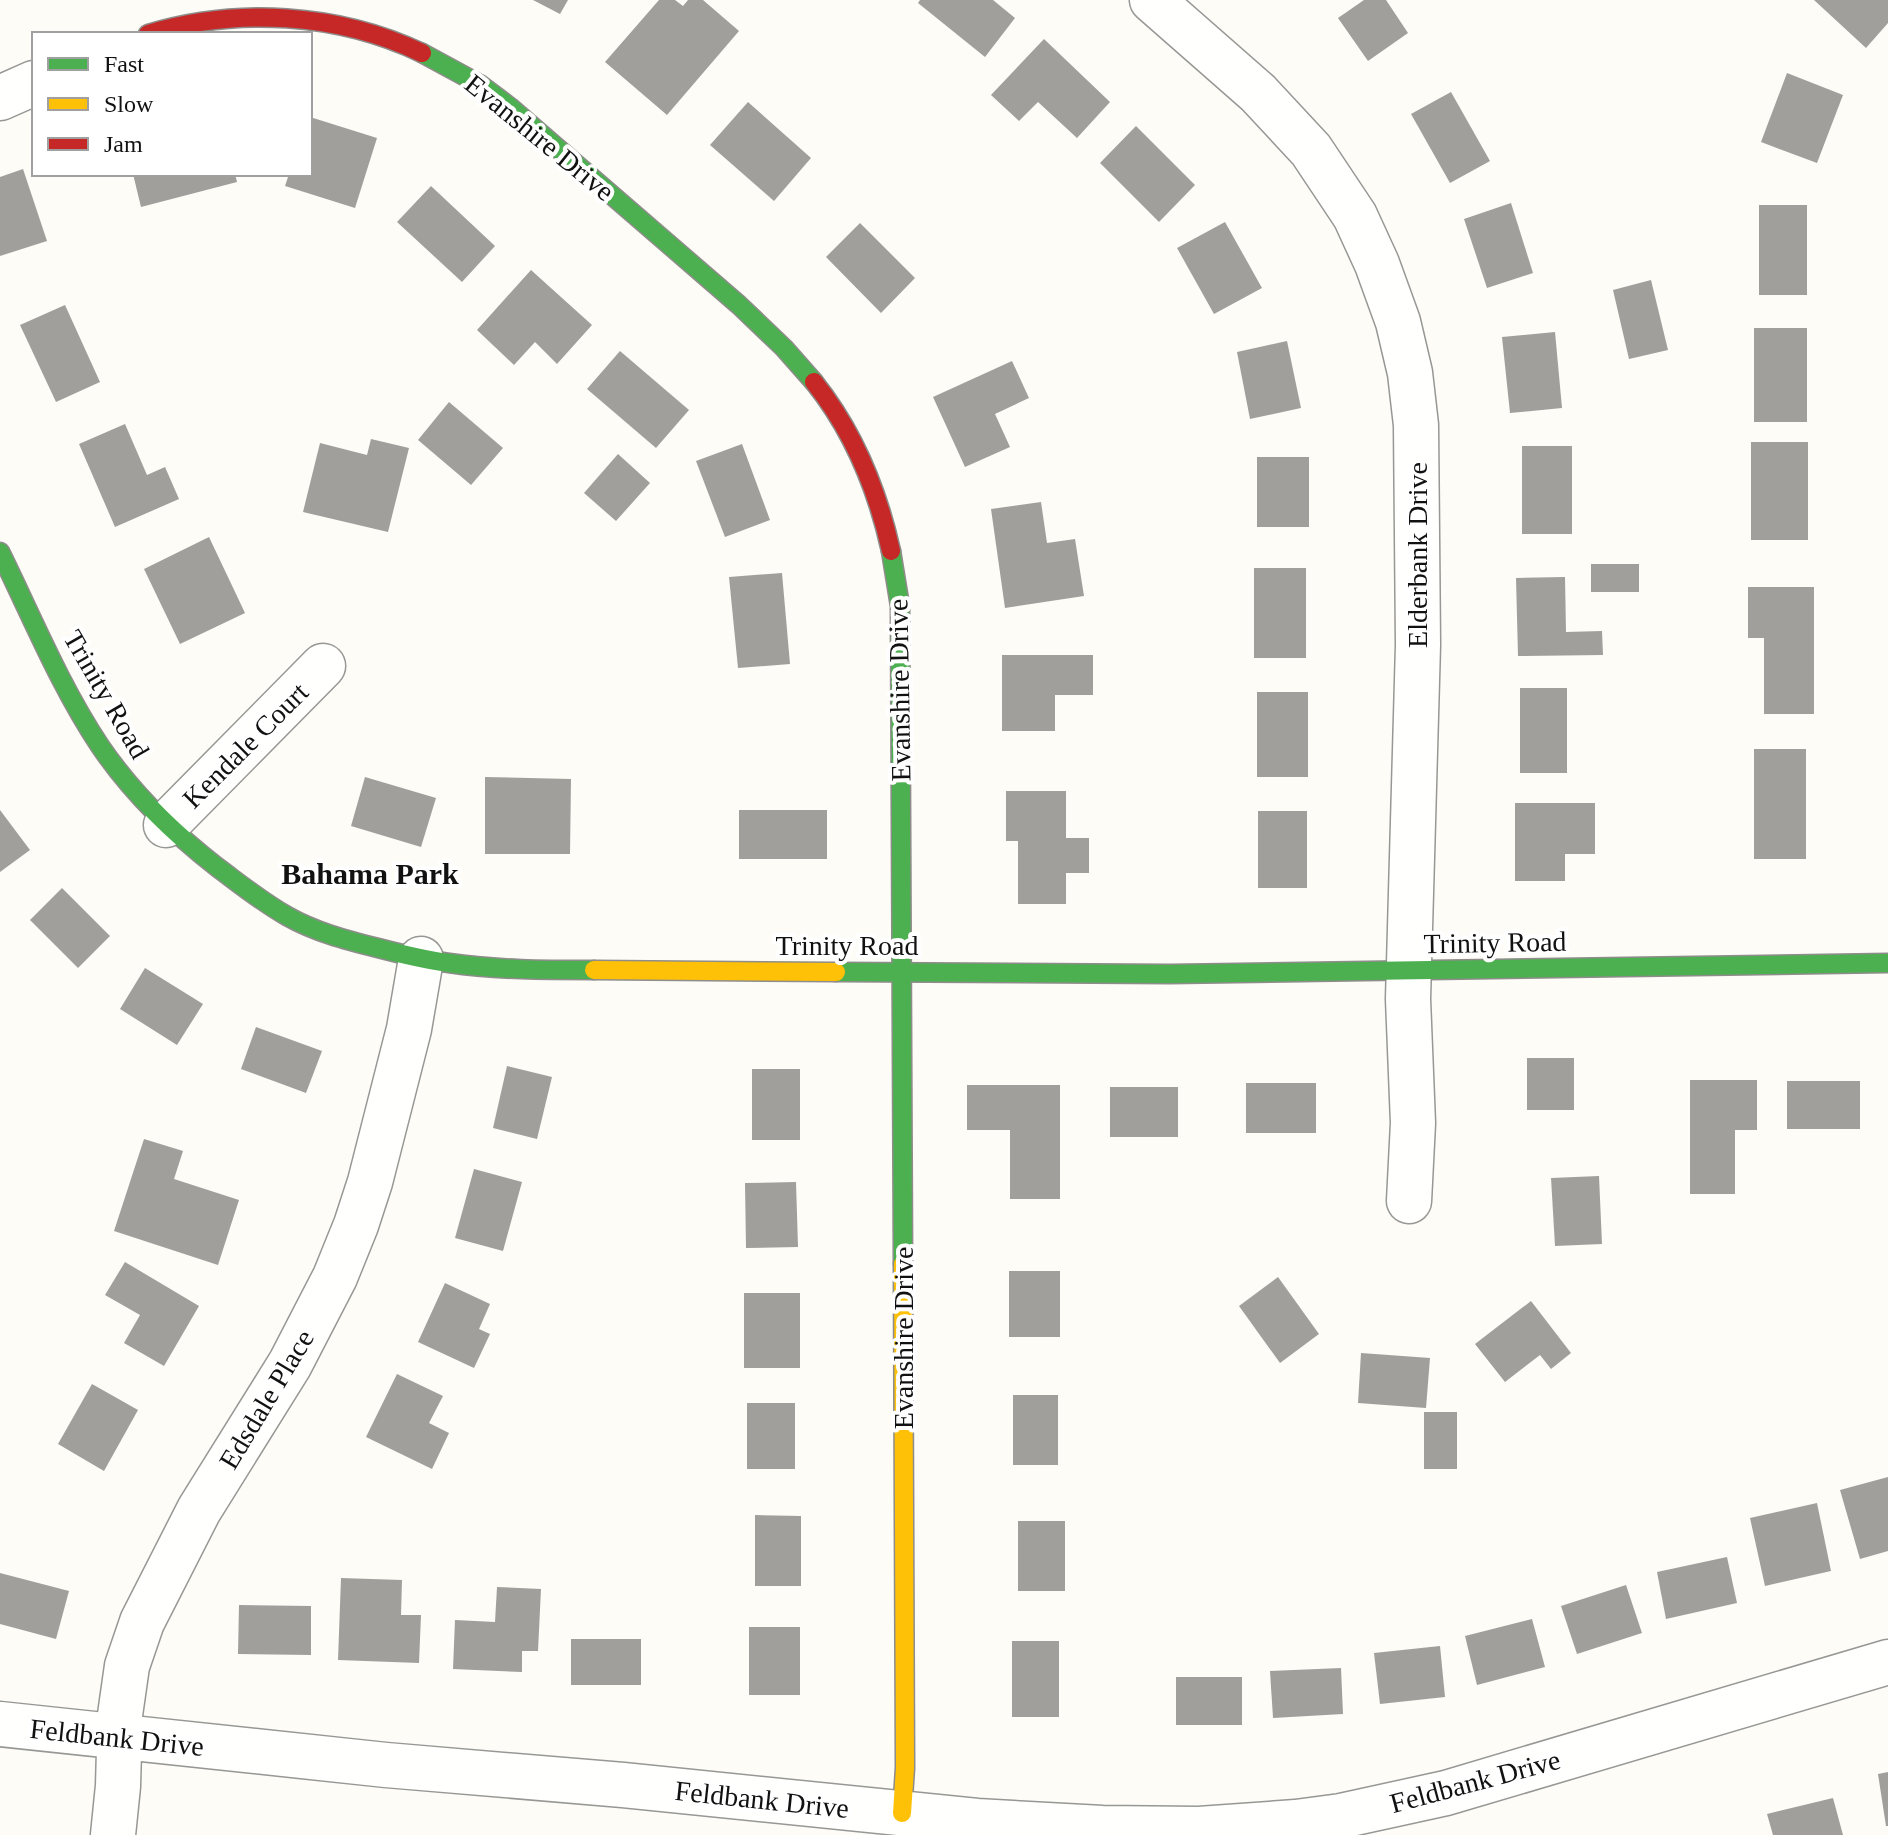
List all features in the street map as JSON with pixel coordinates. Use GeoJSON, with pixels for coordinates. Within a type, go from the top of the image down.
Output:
{"type":"FeatureCollection","features":[{"type":"Feature","properties":{"kind":"street","name":"Elderbank Drive"},"geometry":{"type":"LineString","coordinates":[[1152,0],[1258,93],[1311,150],[1355,216],[1377,264],[1398,322],[1410,373],[1416,425],[1418,645],[1408,999],[1413,1123],[1409,1201]]}},
{"type":"Feature","properties":{"kind":"street","name":"Evanshire Drive"},"geometry":{"type":"LineString","coordinates":[[154,32],[213,19],[280,16],[359,29],[433,57],[490,92],[780,343],[826,396],[864,463],[887,530],[900,606],[905,1737],[902,1813]]}},
{"type":"Feature","properties":{"kind":"street"},"geometry":{"type":"LineString","coordinates":[[0,98],[32,84]]}},
{"type":"Feature","properties":{"kind":"street","name":"Trinity Road"},"geometry":{"type":"LineString","coordinates":[[0,552],[67,690],[99,744],[129,786],[166,825],[195,850],[287,916],[337,938],[421,959],[544,970],[1170,974],[1888,963]]}},
{"type":"Feature","properties":{"kind":"street","name":"Kendale Court"},"geometry":{"type":"LineString","coordinates":[[166,825],[323,666]]}},
{"type":"Feature","properties":{"kind":"street","name":"Edsdale Place"},"geometry":{"type":"LineString","coordinates":[[113,1835],[120,1715],[127,1666],[142,1622],[199,1510],[290,1364],[335,1277],[370,1182],[409,1029],[421,959]]}},
{"type":"Feature","properties":{"kind":"street","name":"Feldbank Drive"},"geometry":{"type":"LineString","coordinates":[[0,1724],[386,1765],[977,1821],[1199,1829],[1341,1816],[1446,1793],[1888,1662]]}},
{"type":"Feature","properties":{"kind":"building"},"geometry":{"type":"Polygon","coordinates":[[[533,0],[568,0],[560,14],[533,0]]]}},
{"type":"Feature","properties":{"kind":"building"},"geometry":{"type":"Polygon","coordinates":[[[659,0],[675,0],[683,6],[688,0],[703,0],[739,31],[667,115],[605,62],[659,0]]]}},
{"type":"Feature","properties":{"kind":"building"},"geometry":{"type":"Polygon","coordinates":[[[920,0],[993,0],[1015,18],[985,57],[918,3],[920,0]]]}},
{"type":"Feature","properties":{"kind":"building"},"geometry":{"type":"Polygon","coordinates":[[[1364,0],[1386,0],[1408,33],[1368,61],[1338,18],[1364,0]]]}},
{"type":"Feature","properties":{"kind":"building"},"geometry":{"type":"Polygon","coordinates":[[[1814,0],[1888,0],[1888,23],[1866,48],[1814,0]]]}},
{"type":"Feature","properties":{"kind":"building"},"geometry":{"type":"Polygon","coordinates":[[[1044,39],[1110,102],[1077,138],[1038,102],[1019,121],[991,95],[1044,39]]]}},
{"type":"Feature","properties":{"kind":"building"},"geometry":{"type":"Polygon","coordinates":[[[1787,73],[1843,95],[1817,163],[1761,142],[1787,73]]]}},
{"type":"Feature","properties":{"kind":"building"},"geometry":{"type":"Polygon","coordinates":[[[1451,92],[1490,161],[1450,183],[1411,114],[1451,92]]]}},
{"type":"Feature","properties":{"kind":"building"},"geometry":{"type":"Polygon","coordinates":[[[748,102],[811,158],[774,201],[710,145],[748,102]]]}},
{"type":"Feature","properties":{"kind":"building"},"geometry":{"type":"Polygon","coordinates":[[[312,118],[377,138],[355,208],[285,186],[288,176],[312,176],[312,118]]]}},
{"type":"Feature","properties":{"kind":"building"},"geometry":{"type":"Polygon","coordinates":[[[1136,126],[1195,185],[1159,222],[1100,163],[1136,126]]]}},
{"type":"Feature","properties":{"kind":"building"},"geometry":{"type":"Polygon","coordinates":[[[23,169],[47,241],[0,256],[0,177],[23,169]]]}},
{"type":"Feature","properties":{"kind":"building"},"geometry":{"type":"Polygon","coordinates":[[[133,176],[236,176],[237,182],[141,207],[133,176]]]}},
{"type":"Feature","properties":{"kind":"building"},"geometry":{"type":"Polygon","coordinates":[[[431,186],[495,246],[462,282],[397,222],[431,186]]]}},
{"type":"Feature","properties":{"kind":"building"},"geometry":{"type":"Polygon","coordinates":[[[1511,203],[1533,273],[1487,288],[1464,219],[1511,203]]]}},
{"type":"Feature","properties":{"kind":"building"},"geometry":{"type":"Polygon","coordinates":[[[1759,205],[1807,205],[1807,295],[1759,295],[1759,205]]]}},
{"type":"Feature","properties":{"kind":"building"},"geometry":{"type":"Polygon","coordinates":[[[1225,222],[1262,288],[1214,314],[1177,248],[1225,222]]]}},
{"type":"Feature","properties":{"kind":"building"},"geometry":{"type":"Polygon","coordinates":[[[860,223],[915,278],[881,313],[826,257],[860,223]]]}},
{"type":"Feature","properties":{"kind":"building"},"geometry":{"type":"Polygon","coordinates":[[[531,270],[592,325],[557,364],[535,342],[514,365],[477,330],[531,270]]]}},
{"type":"Feature","properties":{"kind":"building"},"geometry":{"type":"Polygon","coordinates":[[[1651,280],[1668,350],[1629,359],[1613,290],[1651,280]]]}},
{"type":"Feature","properties":{"kind":"building"},"geometry":{"type":"Polygon","coordinates":[[[65,305],[100,382],[56,402],[20,325],[65,305]]]}},
{"type":"Feature","properties":{"kind":"building"},"geometry":{"type":"Polygon","coordinates":[[[1754,328],[1807,328],[1807,422],[1754,422],[1754,328]]]}},
{"type":"Feature","properties":{"kind":"building"},"geometry":{"type":"Polygon","coordinates":[[[1555,332],[1562,408],[1510,413],[1502,337],[1555,332]]]}},
{"type":"Feature","properties":{"kind":"building"},"geometry":{"type":"Polygon","coordinates":[[[1287,341],[1301,408],[1250,419],[1237,352],[1287,341]]]}},
{"type":"Feature","properties":{"kind":"building"},"geometry":{"type":"Polygon","coordinates":[[[620,351],[689,410],[656,448],[587,389],[620,351]]]}},
{"type":"Feature","properties":{"kind":"building"},"geometry":{"type":"Polygon","coordinates":[[[1012,361],[1029,398],[995,414],[1010,447],[965,467],[933,397],[1012,361]]]}},
{"type":"Feature","properties":{"kind":"building"},"geometry":{"type":"Polygon","coordinates":[[[449,402],[503,448],[471,485],[418,440],[449,402]]]}},
{"type":"Feature","properties":{"kind":"building"},"geometry":{"type":"Polygon","coordinates":[[[125,424],[147,475],[165,467],[179,499],[115,527],[79,444],[125,424]]]}},
{"type":"Feature","properties":{"kind":"building"},"geometry":{"type":"Polygon","coordinates":[[[371,439],[409,448],[388,532],[303,512],[320,443],[367,455],[371,439]]]}},
{"type":"Feature","properties":{"kind":"building"},"geometry":{"type":"Polygon","coordinates":[[[1751,442],[1808,442],[1808,540],[1751,540],[1751,442]]]}},
{"type":"Feature","properties":{"kind":"building"},"geometry":{"type":"Polygon","coordinates":[[[742,444],[770,520],[725,537],[696,461],[742,444]]]}},
{"type":"Feature","properties":{"kind":"building"},"geometry":{"type":"Polygon","coordinates":[[[1522,446],[1572,446],[1572,534],[1522,534],[1522,446]]]}},
{"type":"Feature","properties":{"kind":"building"},"geometry":{"type":"Polygon","coordinates":[[[618,454],[650,483],[616,521],[584,493],[618,454]]]}},
{"type":"Feature","properties":{"kind":"building"},"geometry":{"type":"Polygon","coordinates":[[[1257,457],[1309,457],[1309,527],[1257,527],[1257,457]]]}},
{"type":"Feature","properties":{"kind":"building"},"geometry":{"type":"Polygon","coordinates":[[[1041,502],[1047,543],[1075,539],[1084,596],[1005,608],[991,509],[1041,502]]]}},
{"type":"Feature","properties":{"kind":"building"},"geometry":{"type":"Polygon","coordinates":[[[209,537],[245,613],[180,644],[144,569],[209,537]]]}},
{"type":"Feature","properties":{"kind":"building"},"geometry":{"type":"Polygon","coordinates":[[[1591,564],[1639,564],[1639,592],[1591,592],[1591,564]]]}},
{"type":"Feature","properties":{"kind":"building"},"geometry":{"type":"Polygon","coordinates":[[[1254,568],[1306,568],[1306,658],[1254,658],[1254,568]]]}},
{"type":"Feature","properties":{"kind":"building"},"geometry":{"type":"Polygon","coordinates":[[[782,573],[790,664],[738,668],[729,577],[782,573]]]}},
{"type":"Feature","properties":{"kind":"building"},"geometry":{"type":"Polygon","coordinates":[[[1565,577],[1566,632],[1602,631],[1603,655],[1518,656],[1516,578],[1565,577]]]}},
{"type":"Feature","properties":{"kind":"building"},"geometry":{"type":"Polygon","coordinates":[[[1748,587],[1814,587],[1814,714],[1764,714],[1764,638],[1748,638],[1748,587]]]}},
{"type":"Feature","properties":{"kind":"building"},"geometry":{"type":"Polygon","coordinates":[[[1002,655],[1093,655],[1093,695],[1055,695],[1055,731],[1002,731],[1002,655]]]}},
{"type":"Feature","properties":{"kind":"building"},"geometry":{"type":"Polygon","coordinates":[[[1520,688],[1567,688],[1567,773],[1520,773],[1520,688]]]}},
{"type":"Feature","properties":{"kind":"building"},"geometry":{"type":"Polygon","coordinates":[[[1257,692],[1308,692],[1308,777],[1257,777],[1257,692]]]}},
{"type":"Feature","properties":{"kind":"building"},"geometry":{"type":"Polygon","coordinates":[[[1754,749],[1806,749],[1806,859],[1754,859],[1754,749]]]}},
{"type":"Feature","properties":{"kind":"building"},"geometry":{"type":"Polygon","coordinates":[[[365,777],[436,798],[421,847],[351,826],[365,777]]]}},
{"type":"Feature","properties":{"kind":"building"},"geometry":{"type":"Polygon","coordinates":[[[485,777],[571,779],[570,854],[485,854],[485,777]]]}},
{"type":"Feature","properties":{"kind":"building"},"geometry":{"type":"Polygon","coordinates":[[[1006,791],[1066,791],[1066,838],[1089,838],[1089,873],[1066,873],[1066,904],[1018,904],[1018,841],[1006,841],[1006,791]]]}},
{"type":"Feature","properties":{"kind":"building"},"geometry":{"type":"Polygon","coordinates":[[[1515,803],[1595,803],[1595,854],[1565,854],[1565,881],[1515,881],[1515,803]]]}},
{"type":"Feature","properties":{"kind":"building"},"geometry":{"type":"Polygon","coordinates":[[[0,810],[30,850],[0,872],[0,810]]]}},
{"type":"Feature","properties":{"kind":"building"},"geometry":{"type":"Polygon","coordinates":[[[739,810],[827,810],[827,859],[739,859],[739,810]]]}},
{"type":"Feature","properties":{"kind":"building"},"geometry":{"type":"Polygon","coordinates":[[[1258,811],[1307,811],[1307,888],[1258,888],[1258,811]]]}},
{"type":"Feature","properties":{"kind":"building"},"geometry":{"type":"Polygon","coordinates":[[[62,888],[110,936],[78,968],[30,920],[62,888]]]}},
{"type":"Feature","properties":{"kind":"building"},"geometry":{"type":"Polygon","coordinates":[[[145,968],[203,1004],[177,1045],[120,1009],[145,968]]]}},
{"type":"Feature","properties":{"kind":"building"},"geometry":{"type":"Polygon","coordinates":[[[256,1027],[322,1051],[306,1093],[241,1069],[256,1027]]]}},
{"type":"Feature","properties":{"kind":"building"},"geometry":{"type":"Polygon","coordinates":[[[1527,1058],[1574,1058],[1574,1110],[1527,1110],[1527,1058]]]}},
{"type":"Feature","properties":{"kind":"building"},"geometry":{"type":"Polygon","coordinates":[[[507,1066],[552,1077],[537,1139],[493,1128],[507,1066]]]}},
{"type":"Feature","properties":{"kind":"building"},"geometry":{"type":"Polygon","coordinates":[[[752,1069],[800,1069],[800,1140],[752,1140],[752,1069]]]}},
{"type":"Feature","properties":{"kind":"building"},"geometry":{"type":"Polygon","coordinates":[[[1690,1080],[1757,1080],[1757,1130],[1735,1130],[1735,1194],[1690,1194],[1690,1080]]]}},
{"type":"Feature","properties":{"kind":"building"},"geometry":{"type":"Polygon","coordinates":[[[1787,1081],[1860,1081],[1860,1129],[1787,1129],[1787,1081]]]}},
{"type":"Feature","properties":{"kind":"building"},"geometry":{"type":"Polygon","coordinates":[[[1246,1083],[1316,1083],[1316,1133],[1246,1133],[1246,1083]]]}},
{"type":"Feature","properties":{"kind":"building"},"geometry":{"type":"Polygon","coordinates":[[[967,1085],[1060,1085],[1060,1199],[1010,1199],[1010,1130],[967,1130],[967,1085]]]}},
{"type":"Feature","properties":{"kind":"building"},"geometry":{"type":"Polygon","coordinates":[[[1110,1087],[1178,1087],[1178,1137],[1110,1137],[1110,1087]]]}},
{"type":"Feature","properties":{"kind":"building"},"geometry":{"type":"Polygon","coordinates":[[[144,1139],[183,1151],[174,1179],[239,1200],[218,1265],[114,1231],[144,1139]]]}},
{"type":"Feature","properties":{"kind":"building"},"geometry":{"type":"Polygon","coordinates":[[[474,1169],[522,1182],[503,1251],[455,1238],[474,1169]]]}},
{"type":"Feature","properties":{"kind":"building"},"geometry":{"type":"Polygon","coordinates":[[[1599,1176],[1602,1244],[1555,1246],[1551,1178],[1599,1176]]]}},
{"type":"Feature","properties":{"kind":"building"},"geometry":{"type":"Polygon","coordinates":[[[796,1182],[798,1247],[746,1248],[745,1183],[796,1182]]]}},
{"type":"Feature","properties":{"kind":"building"},"geometry":{"type":"Polygon","coordinates":[[[125,1262],[199,1306],[164,1366],[124,1343],[140,1315],[105,1295],[125,1262]]]}},
{"type":"Feature","properties":{"kind":"building"},"geometry":{"type":"Polygon","coordinates":[[[1009,1271],[1060,1271],[1060,1337],[1009,1337],[1009,1271]]]}},
{"type":"Feature","properties":{"kind":"building"},"geometry":{"type":"Polygon","coordinates":[[[1278,1277],[1319,1334],[1280,1363],[1239,1306],[1278,1277]]]}},
{"type":"Feature","properties":{"kind":"building"},"geometry":{"type":"Polygon","coordinates":[[[445,1283],[490,1304],[479,1329],[490,1334],[474,1368],[418,1342],[445,1283]]]}},
{"type":"Feature","properties":{"kind":"building"},"geometry":{"type":"Polygon","coordinates":[[[744,1293],[800,1293],[800,1368],[744,1368],[744,1293]]]}},
{"type":"Feature","properties":{"kind":"building"},"geometry":{"type":"Polygon","coordinates":[[[1531,1301],[1571,1353],[1551,1369],[1540,1355],[1505,1382],[1475,1344],[1531,1301]]]}},
{"type":"Feature","properties":{"kind":"building"},"geometry":{"type":"Polygon","coordinates":[[[1361,1353],[1430,1358],[1426,1408],[1358,1403],[1361,1353]]]}},
{"type":"Feature","properties":{"kind":"building"},"geometry":{"type":"Polygon","coordinates":[[[397,1374],[443,1396],[429,1423],[449,1433],[432,1469],[366,1437],[397,1374]]]}},
{"type":"Feature","properties":{"kind":"building"},"geometry":{"type":"Polygon","coordinates":[[[92,1384],[138,1410],[104,1471],[58,1444],[92,1384]]]}},
{"type":"Feature","properties":{"kind":"building"},"geometry":{"type":"Polygon","coordinates":[[[1013,1395],[1058,1395],[1058,1465],[1013,1465],[1013,1395]]]}},
{"type":"Feature","properties":{"kind":"building"},"geometry":{"type":"Polygon","coordinates":[[[747,1403],[795,1403],[795,1469],[747,1469],[747,1403]]]}},
{"type":"Feature","properties":{"kind":"building"},"geometry":{"type":"Polygon","coordinates":[[[1424,1412],[1457,1412],[1457,1469],[1424,1469],[1424,1412]]]}},
{"type":"Feature","properties":{"kind":"building"},"geometry":{"type":"Polygon","coordinates":[[[1888,1477],[1888,1551],[1860,1559],[1840,1490],[1888,1477]]]}},
{"type":"Feature","properties":{"kind":"building"},"geometry":{"type":"Polygon","coordinates":[[[1817,1503],[1831,1571],[1765,1586],[1750,1518],[1817,1503]]]}},
{"type":"Feature","properties":{"kind":"building"},"geometry":{"type":"Polygon","coordinates":[[[755,1515],[801,1516],[801,1586],[755,1586],[755,1515]]]}},
{"type":"Feature","properties":{"kind":"building"},"geometry":{"type":"Polygon","coordinates":[[[1018,1521],[1065,1521],[1065,1591],[1018,1591],[1018,1521]]]}},
{"type":"Feature","properties":{"kind":"building"},"geometry":{"type":"Polygon","coordinates":[[[1727,1557],[1737,1603],[1666,1619],[1657,1572],[1727,1557]]]}},
{"type":"Feature","properties":{"kind":"building"},"geometry":{"type":"Polygon","coordinates":[[[0,1573],[69,1591],[56,1639],[0,1624],[0,1573]]]}},
{"type":"Feature","properties":{"kind":"building"},"geometry":{"type":"Polygon","coordinates":[[[341,1578],[402,1580],[401,1615],[421,1615],[419,1663],[338,1660],[341,1578]]]}},
{"type":"Feature","properties":{"kind":"building"},"geometry":{"type":"Polygon","coordinates":[[[1626,1585],[1642,1633],[1577,1654],[1561,1606],[1626,1585]]]}},
{"type":"Feature","properties":{"kind":"building"},"geometry":{"type":"Polygon","coordinates":[[[497,1587],[541,1589],[538,1651],[522,1651],[522,1672],[453,1669],[455,1620],[495,1622],[497,1587]]]}},
{"type":"Feature","properties":{"kind":"building"},"geometry":{"type":"Polygon","coordinates":[[[239,1605],[311,1606],[311,1655],[238,1654],[239,1605]]]}},
{"type":"Feature","properties":{"kind":"building"},"geometry":{"type":"Polygon","coordinates":[[[1532,1619],[1545,1667],[1477,1685],[1465,1636],[1532,1619]]]}},
{"type":"Feature","properties":{"kind":"building"},"geometry":{"type":"Polygon","coordinates":[[[749,1627],[800,1627],[800,1695],[749,1695],[749,1627]]]}},
{"type":"Feature","properties":{"kind":"building"},"geometry":{"type":"Polygon","coordinates":[[[571,1639],[641,1639],[641,1685],[571,1685],[571,1639]]]}},
{"type":"Feature","properties":{"kind":"building"},"geometry":{"type":"Polygon","coordinates":[[[1012,1641],[1059,1641],[1059,1717],[1012,1717],[1012,1641]]]}},
{"type":"Feature","properties":{"kind":"building"},"geometry":{"type":"Polygon","coordinates":[[[1440,1646],[1445,1697],[1380,1704],[1374,1653],[1440,1646]]]}},
{"type":"Feature","properties":{"kind":"building"},"geometry":{"type":"Polygon","coordinates":[[[1341,1668],[1343,1714],[1273,1718],[1270,1671],[1341,1668]]]}},
{"type":"Feature","properties":{"kind":"building"},"geometry":{"type":"Polygon","coordinates":[[[1176,1677],[1242,1677],[1242,1725],[1176,1725],[1176,1677]]]}},
{"type":"Feature","properties":{"kind":"building"},"geometry":{"type":"Polygon","coordinates":[[[1888,1772],[1888,1826],[1886,1826],[1878,1774],[1888,1772]]]}},
{"type":"Feature","properties":{"kind":"building"},"geometry":{"type":"Polygon","coordinates":[[[1833,1798],[1843,1835],[1773,1835],[1767,1814],[1833,1798]]]}},
{"type":"Feature","properties":{"kind":"traffic: fast"},"geometry":{"type":"LineString","coordinates":[[422,53],[481,85],[510,107],[739,305],[814,382]]}},
{"type":"Feature","properties":{"kind":"traffic: fast"},"geometry":{"type":"LineString","coordinates":[[891,551],[900,606],[903,1264]]}},
{"type":"Feature","properties":{"kind":"traffic: fast"},"geometry":{"type":"LineString","coordinates":[[0,552],[72,700],[112,763],[169,826],[200,854],[260,899],[298,922],[320,931],[413,957],[485,967],[594,970]]}},
{"type":"Feature","properties":{"kind":"traffic: fast"},"geometry":{"type":"LineString","coordinates":[[836,972],[1170,974],[1888,963]]}},
{"type":"Feature","properties":{"kind":"traffic: slow"},"geometry":{"type":"LineString","coordinates":[[594,970],[836,972]]}},
{"type":"Feature","properties":{"kind":"traffic: slow"},"geometry":{"type":"LineString","coordinates":[[902,1813],[905,1768],[903,1264]]}},
{"type":"Feature","properties":{"kind":"traffic: jam"},"geometry":{"type":"LineString","coordinates":[[156,32],[217,20],[287,18],[356,29],[422,53]]}},
{"type":"Feature","properties":{"kind":"traffic: jam"},"geometry":{"type":"LineString","coordinates":[[814,382],[841,421],[862,462],[879,505],[891,551]]}},
{"type":"Feature","properties":{"kind":"district","name":"Bahama Park"},"geometry":{"type":"Point","coordinates":[370,874]}}]}
